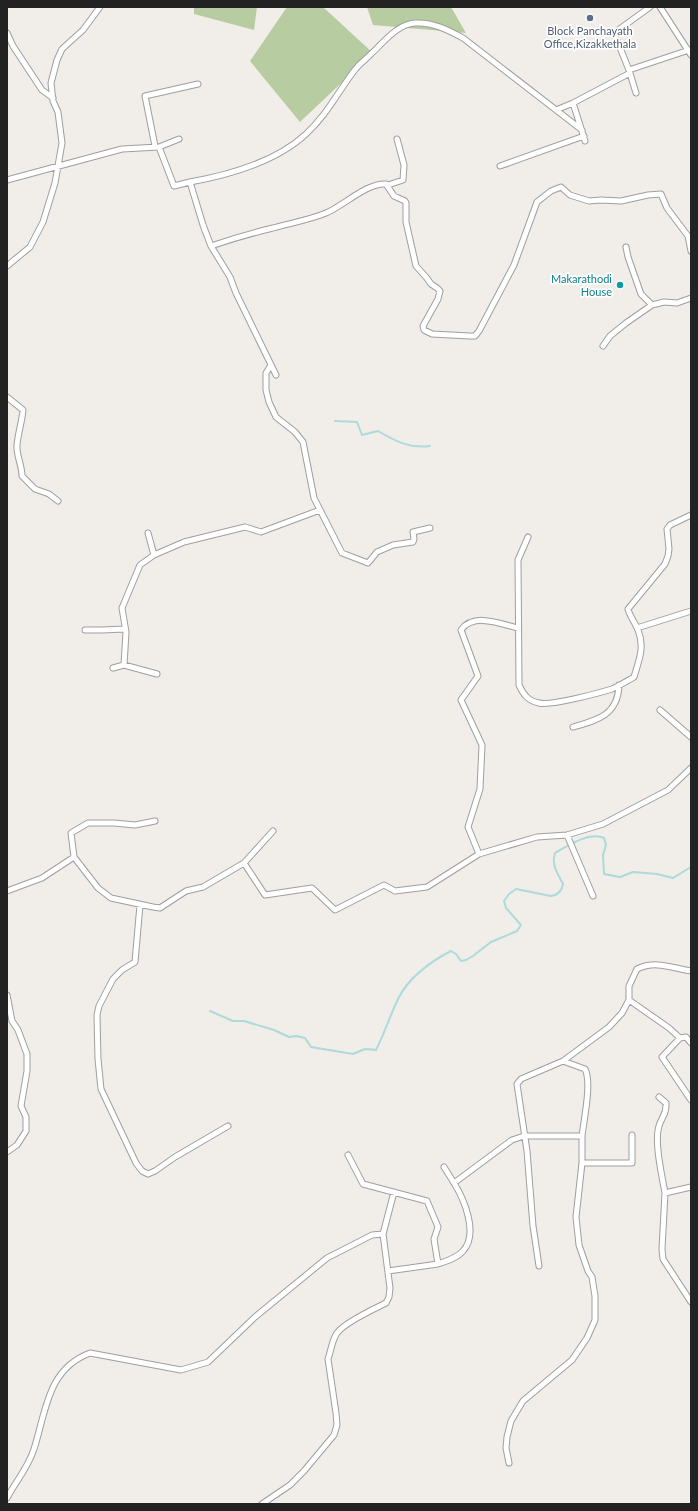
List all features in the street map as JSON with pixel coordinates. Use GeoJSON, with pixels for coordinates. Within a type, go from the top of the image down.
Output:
{"type":"FeatureCollection","features":[{"type":"Feature","properties":{"kind":"street"},"geometry":{"type":"LineString","coordinates":[[7,266],[30,247],[43,222],[59,166],[62,143],[58,112],[53,98],[51,83],[56,60],[62,49],[83,30],[100,7]]}},
{"type":"Feature","properties":{"kind":"street"},"geometry":{"type":"LineString","coordinates":[[636,93],[614,33],[650,7]]}},
{"type":"Feature","properties":{"kind":"street"},"geometry":{"type":"LineString","coordinates":[[556,110],[573,103],[629,72],[690,52],[660,7]]}},
{"type":"Feature","properties":{"kind":"street"},"geometry":{"type":"LineString","coordinates":[[198,84],[146,96],[157,146],[174,186],[244,169],[279,153],[294,144],[306,134],[326,111],[354,70],[396,30],[413,23],[430,24],[445,28],[463,38],[556,110],[584,136]]}},
{"type":"Feature","properties":{"kind":"street"},"geometry":{"type":"LineString","coordinates":[[7,33],[13,46],[42,90],[53,98]]}},
{"type":"Feature","properties":{"kind":"street"},"geometry":{"type":"LineString","coordinates":[[573,103],[584,136]]}},
{"type":"Feature","properties":{"kind":"street"},"geometry":{"type":"LineString","coordinates":[[500,166],[584,136]]}},
{"type":"Feature","properties":{"kind":"street"},"geometry":{"type":"LineString","coordinates":[[7,180],[122,149],[157,146],[179,139]]}},
{"type":"Feature","properties":{"kind":"street"},"geometry":{"type":"LineString","coordinates":[[211,246],[324,214],[366,189],[384,184],[388,186],[403,180],[404,165],[397,139]]}},
{"type":"Feature","properties":{"kind":"street"},"geometry":{"type":"LineString","coordinates":[[190,182],[211,246],[230,277],[236,293],[276,375]]}},
{"type":"Feature","properties":{"kind":"street"},"geometry":{"type":"LineString","coordinates":[[388,186],[394,196],[402,199],[406,203],[406,222],[416,266],[431,284],[440,291],[438,299],[423,326],[424,330],[432,334],[475,336],[514,265],[537,202],[551,191],[561,187],[570,195],[589,201],[621,201],[648,195],[661,194],[667,208],[688,236],[691,251]]}},
{"type":"Feature","properties":{"kind":"street"},"geometry":{"type":"LineString","coordinates":[[626,247],[641,294],[652,305]]}},
{"type":"Feature","properties":{"kind":"street"},"geometry":{"type":"LineString","coordinates":[[603,346],[610,336],[630,319],[652,305],[664,302],[677,303],[691,298]]}},
{"type":"Feature","properties":{"kind":"street"},"geometry":{"type":"LineString","coordinates":[[271,365],[266,373],[266,390],[269,402],[276,417],[295,432],[303,442],[314,498],[342,554],[368,563],[377,552],[393,546],[413,542],[413,532],[430,528]]}},
{"type":"Feature","properties":{"kind":"street"},"geometry":{"type":"LineString","coordinates":[[7,397],[23,410],[17,445],[22,467],[22,476],[35,489],[48,494],[58,501]]}},
{"type":"Feature","properties":{"kind":"street"},"geometry":{"type":"LineString","coordinates":[[124,665],[125,629],[122,608],[140,565],[154,555],[184,542],[245,527],[261,532],[320,510]]}},
{"type":"Feature","properties":{"kind":"street"},"geometry":{"type":"LineString","coordinates":[[528,537],[518,560],[519,685],[529,700],[540,704],[566,700],[613,688],[634,677],[642,649],[641,638],[637,628],[629,616],[628,609],[665,564],[669,549],[667,529],[670,525],[691,516]]}},
{"type":"Feature","properties":{"kind":"street"},"geometry":{"type":"LineString","coordinates":[[148,533],[154,555]]}},
{"type":"Feature","properties":{"kind":"street"},"geometry":{"type":"LineString","coordinates":[[637,628],[691,611]]}},
{"type":"Feature","properties":{"kind":"street"},"geometry":{"type":"LineString","coordinates":[[479,854],[468,827],[480,789],[482,745],[461,700],[478,676],[469,648],[461,630],[464,626],[480,620],[518,628]]}},
{"type":"Feature","properties":{"kind":"street"},"geometry":{"type":"LineString","coordinates":[[86,630],[125,629]]}},
{"type":"Feature","properties":{"kind":"street"},"geometry":{"type":"LineString","coordinates":[[113,668],[124,665],[157,674]]}},
{"type":"Feature","properties":{"kind":"street"},"geometry":{"type":"LineString","coordinates":[[573,727],[600,719],[612,709],[619,696],[619,685]]}},
{"type":"Feature","properties":{"kind":"street"},"geometry":{"type":"LineString","coordinates":[[660,710],[691,737]]}},
{"type":"Feature","properties":{"kind":"street"},"geometry":{"type":"LineString","coordinates":[[244,864],[265,895],[312,888],[335,910],[384,886],[395,891],[427,887],[479,854],[537,837],[567,835],[603,824],[668,790],[691,768]]}},
{"type":"Feature","properties":{"kind":"street"},"geometry":{"type":"LineString","coordinates":[[155,821],[135,825],[88,823],[72,833],[74,858],[98,888],[111,898],[160,908],[186,891],[203,887],[244,864],[273,831]]}},
{"type":"Feature","properties":{"kind":"street"},"geometry":{"type":"LineString","coordinates":[[567,835],[593,896]]}},
{"type":"Feature","properties":{"kind":"street"},"geometry":{"type":"LineString","coordinates":[[7,891],[42,878],[74,858]]}},
{"type":"Feature","properties":{"kind":"street"},"geometry":{"type":"LineString","coordinates":[[140,905],[136,962],[122,970],[112,979],[99,1006],[97,1015],[98,1059],[101,1089],[136,1163],[142,1171],[148,1174],[228,1126]]}},
{"type":"Feature","properties":{"kind":"street"},"geometry":{"type":"LineString","coordinates":[[539,1266],[517,1084],[520,1079],[563,1061],[609,1027],[622,1013],[629,1000],[632,978],[637,969],[644,966],[660,964],[691,971]]}},
{"type":"Feature","properties":{"kind":"street"},"geometry":{"type":"LineString","coordinates":[[7,995],[12,1021],[18,1030],[27,1054],[27,1070],[21,1106],[26,1117],[26,1131],[17,1145],[7,1152]]}},
{"type":"Feature","properties":{"kind":"street"},"geometry":{"type":"LineString","coordinates":[[629,1000],[669,1028],[680,1038]]}},
{"type":"Feature","properties":{"kind":"street"},"geometry":{"type":"LineString","coordinates":[[691,1043],[686,1037],[680,1038],[662,1057],[691,1100]]}},
{"type":"Feature","properties":{"kind":"street"},"geometry":{"type":"LineString","coordinates":[[510,1463],[506,1448],[511,1421],[523,1401],[572,1360],[587,1338],[595,1320],[595,1296],[592,1277],[588,1271],[579,1245],[576,1217],[582,1163],[582,1136],[588,1075],[585,1069],[563,1061]]}},
{"type":"Feature","properties":{"kind":"street"},"geometry":{"type":"LineString","coordinates":[[659,1097],[666,1103],[667,1107],[667,1111],[659,1126],[658,1142],[665,1193],[662,1249],[663,1259],[691,1302]]}},
{"type":"Feature","properties":{"kind":"street"},"geometry":{"type":"LineString","coordinates":[[582,1163],[632,1163],[632,1135]]}},
{"type":"Feature","properties":{"kind":"street"},"geometry":{"type":"LineString","coordinates":[[454,1183],[507,1144],[524,1136],[582,1136]]}},
{"type":"Feature","properties":{"kind":"street"},"geometry":{"type":"LineString","coordinates":[[348,1155],[363,1184],[427,1201],[438,1227],[434,1239],[438,1264]]}},
{"type":"Feature","properties":{"kind":"street"},"geometry":{"type":"LineString","coordinates":[[388,1270],[438,1264],[455,1257],[463,1251],[469,1243],[469,1220],[462,1197],[444,1167]]}},
{"type":"Feature","properties":{"kind":"street"},"geometry":{"type":"LineString","coordinates":[[665,1193],[691,1187]]}},
{"type":"Feature","properties":{"kind":"street"},"geometry":{"type":"LineString","coordinates":[[262,1504],[290,1485],[304,1471],[334,1435],[337,1425],[328,1359],[337,1333],[386,1303],[389,1297],[390,1288],[383,1234],[394,1192]]}},
{"type":"Feature","properties":{"kind":"street"},"geometry":{"type":"LineString","coordinates":[[7,1498],[25,1471],[34,1450],[42,1418],[57,1378],[77,1358],[90,1353],[181,1370],[208,1362],[255,1317],[327,1258],[372,1235],[383,1234]]}},
{"type":"Feature","properties":{"kind":"green space"},"geometry":{"type":"Polygon","coordinates":[[[194,7],[257,7],[254,30],[194,14],[194,7]]]}},
{"type":"Feature","properties":{"kind":"green space"},"geometry":{"type":"Polygon","coordinates":[[[287,7],[323,7],[373,53],[300,122],[250,61],[287,7]]]}},
{"type":"Feature","properties":{"kind":"green space"},"geometry":{"type":"Polygon","coordinates":[[[367,7],[451,7],[466,33],[373,25],[367,7]]]}},
{"type":"Feature","properties":{"kind":"waterway"},"geometry":{"type":"LineString","coordinates":[[335,421],[357,422],[362,435],[378,431],[390,438],[409,445],[423,447],[430,446]]}},
{"type":"Feature","properties":{"kind":"waterway"},"geometry":{"type":"LineString","coordinates":[[210,1011],[233,1021],[244,1021],[274,1030],[289,1037],[296,1036],[305,1038],[311,1047],[353,1054],[365,1049],[376,1050],[402,991],[414,977],[428,965],[451,951],[456,954],[461,961],[466,960],[491,942],[517,931],[521,925],[506,908],[504,901],[509,894],[516,889],[551,896],[556,895],[562,889],[563,884],[556,869],[554,857],[555,853],[572,843],[592,836],[604,838],[606,845],[603,855],[604,874],[620,877],[633,872],[657,874],[673,878],[691,867]]}},
{"type":"Feature","properties":{"kind":"place","name":"Block Panchayath Office,Kizakkethala"},"geometry":{"type":"Point","coordinates":[590,18]}},
{"type":"Feature","properties":{"kind":"place","name":"Makarathodi House"},"geometry":{"type":"Point","coordinates":[620,285]}}]}
